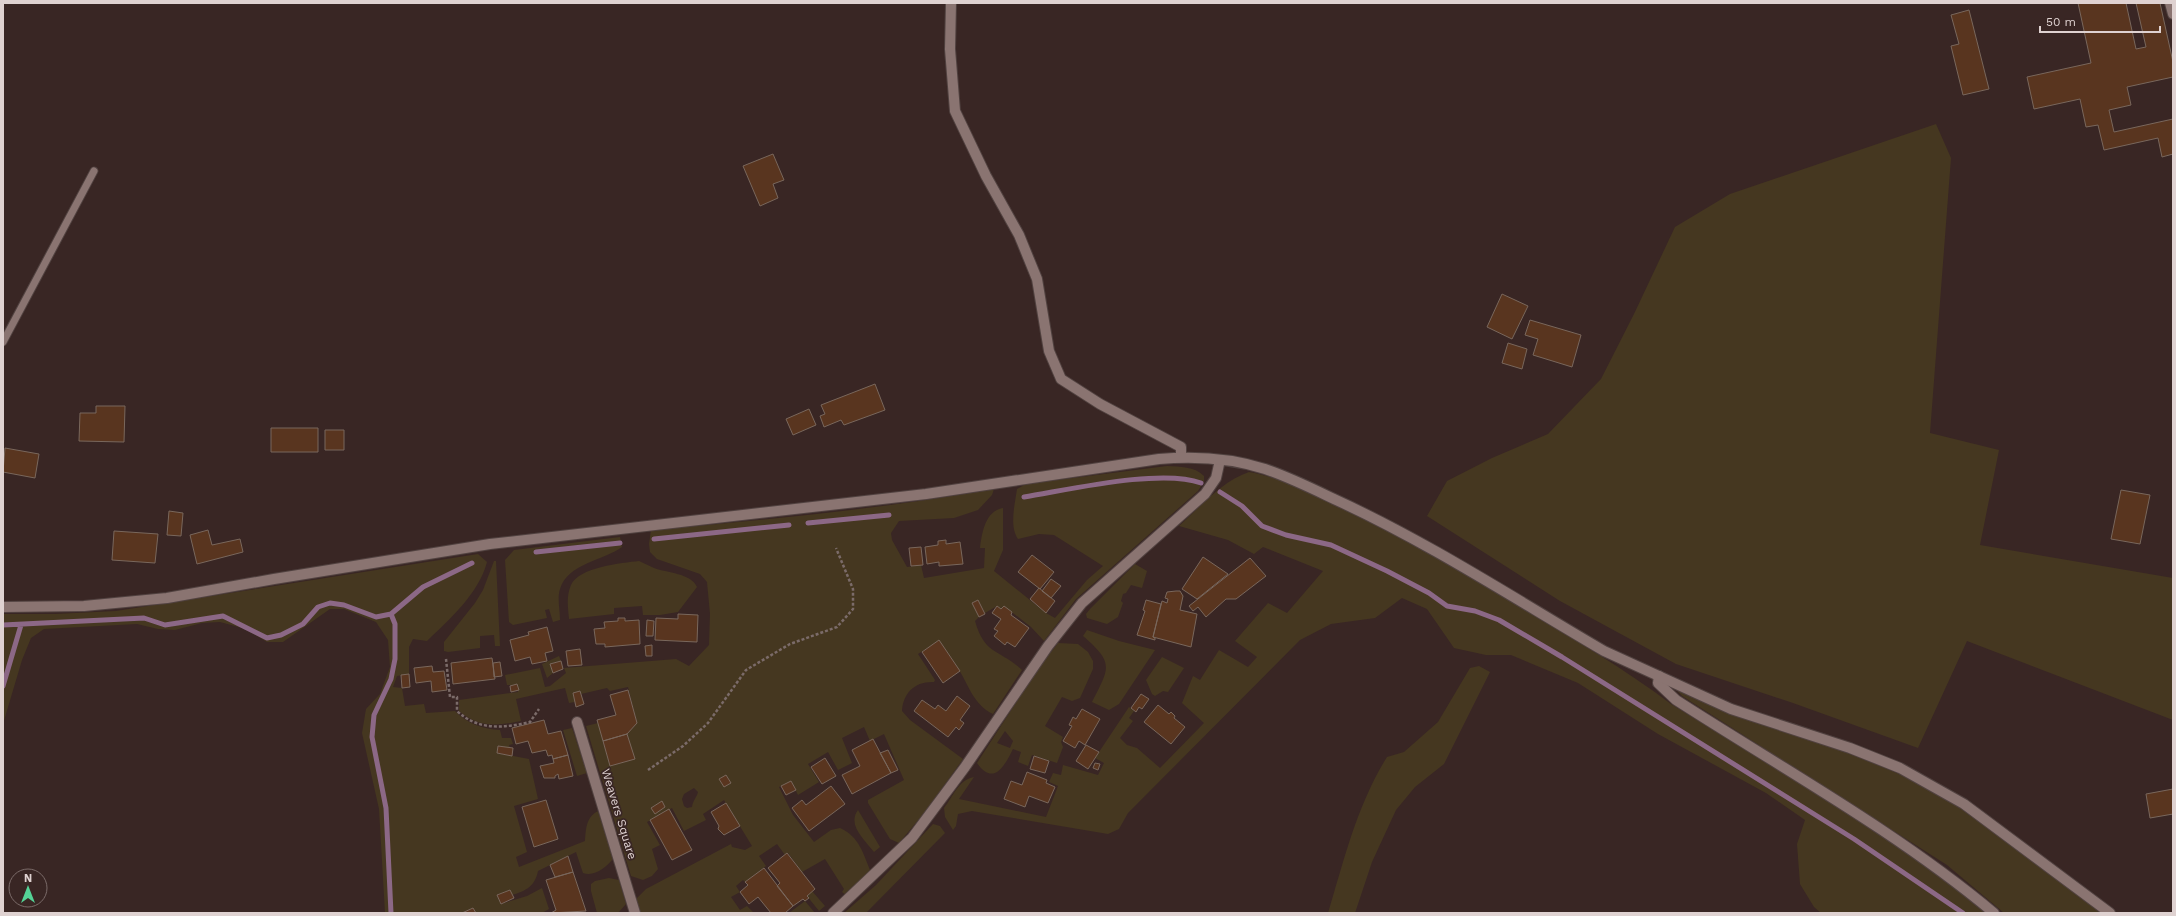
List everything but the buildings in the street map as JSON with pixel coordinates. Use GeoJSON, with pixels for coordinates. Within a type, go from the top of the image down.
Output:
{"type":"FeatureCollection","features":[{"type":"Feature","properties":{"kind":"street"},"geometry":{"type":"LineString","coordinates":[[951,3],[950,49],[955,111],[986,176],[1019,235],[1034,272],[1049,351],[1061,379],[1100,404],[1181,447],[1181,457]]}},
{"type":"Feature","properties":{"kind":"street"},"geometry":{"type":"LineString","coordinates":[[2170,3],[2173,14]]}},
{"type":"Feature","properties":{"kind":"street"},"geometry":{"type":"LineString","coordinates":[[3,607],[84,606],[167,598],[274,578],[484,545],[629,527],[842,504],[1181,457],[1220,460],[1256,467],[1278,474],[1383,522],[1604,651],[1659,676],[1731,708],[1850,748],[1900,768],[1964,804],[2110,913]]}},
{"type":"Feature","properties":{"kind":"street"},"geometry":{"type":"LineString","coordinates":[[834,913],[882,868],[916,832],[1071,616],[1109,578],[1206,494],[1216,478],[1220,460]]}},
{"type":"Feature","properties":{"kind":"street"},"geometry":{"type":"LineString","coordinates":[[1659,676],[1658,683],[1676,700],[1878,826],[1942,870],[1994,913]]}},
{"type":"Feature","properties":{"kind":"street","name":"Weavers Square"},"geometry":{"type":"LineString","coordinates":[[576,722],[635,913]]}},
{"type":"Feature","properties":{"kind":"lane"},"geometry":{"type":"LineString","coordinates":[[3,342],[94,171]]}},
{"type":"Feature","properties":{"kind":"path"},"geometry":{"type":"LineString","coordinates":[[648,770],[683,746],[708,723],[746,670],[790,644],[837,627],[853,609],[853,589],[836,548]]}},
{"type":"Feature","properties":{"kind":"path"},"geometry":{"type":"LineString","coordinates":[[446,659],[450,697],[457,697],[457,711],[462,716],[488,727],[498,728],[530,722],[539,709]]}},
{"type":"Feature","properties":{"kind":"shaded area"},"geometry":{"type":"Polygon","coordinates":[[[1936,124],[1951,158],[1930,433],[1999,450],[1980,545],[2173,578],[2173,720],[1967,641],[1918,748],[1793,703],[1676,664],[1560,601],[1427,516],[1447,481],[1492,458],[1548,434],[1601,379],[1634,314],[1675,227],[1730,194],[1936,124]]]}},
{"type":"Feature","properties":{"kind":"shaded area"},"geometry":{"type":"Polygon","coordinates":[[[1167,466],[1196,470],[1204,476],[1204,481],[1198,491],[1076,599],[1044,641],[1031,627],[1004,606],[1001,609],[997,606],[985,613],[978,600],[972,603],[979,617],[975,621],[983,640],[994,651],[1014,663],[1022,670],[993,714],[981,706],[973,695],[957,666],[939,641],[918,654],[935,680],[934,682],[927,682],[911,689],[905,699],[902,711],[910,720],[963,759],[925,812],[899,843],[890,839],[868,803],[868,800],[904,780],[884,734],[870,741],[864,727],[842,738],[852,763],[838,770],[828,752],[808,764],[819,782],[798,795],[791,781],[779,787],[793,815],[814,842],[831,830],[840,828],[852,836],[860,847],[871,872],[847,896],[842,892],[844,889],[825,859],[802,872],[788,853],[785,855],[777,844],[759,856],[766,866],[745,882],[743,880],[736,886],[740,892],[731,897],[740,910],[747,906],[754,913],[640,913],[636,899],[646,889],[731,844],[732,847],[745,850],[752,846],[724,800],[703,814],[706,820],[684,831],[672,808],[647,822],[660,845],[652,849],[658,869],[652,876],[643,880],[631,876],[586,726],[598,723],[610,766],[634,759],[627,734],[637,723],[628,687],[610,691],[607,688],[581,694],[580,691],[573,693],[575,702],[569,703],[565,688],[516,699],[521,721],[504,724],[496,725],[481,723],[466,717],[459,711],[459,700],[518,692],[517,685],[507,685],[505,675],[540,668],[545,687],[550,686],[566,673],[564,668],[676,659],[689,666],[709,645],[710,614],[707,582],[700,574],[657,559],[650,552],[649,544],[651,530],[823,513],[994,489],[992,495],[978,510],[954,518],[899,521],[891,533],[892,540],[907,567],[921,565],[924,578],[984,568],[985,548],[980,548],[983,530],[992,513],[1003,508],[1003,550],[994,571],[1046,613],[1055,618],[1087,580],[1103,566],[1054,535],[1039,534],[1018,539],[1015,534],[1013,521],[1014,508],[1017,489],[1026,484],[1167,466]],[[694,788],[684,794],[682,799],[684,806],[687,808],[692,807],[698,792],[694,788]]]}},
{"type":"Feature","properties":{"kind":"shaded area"},"geometry":{"type":"Polygon","coordinates":[[[1249,472],[1291,484],[1375,524],[1418,547],[1546,622],[1610,662],[1671,704],[1876,830],[1943,876],[1987,913],[1821,913],[1814,907],[1800,884],[1797,844],[1805,820],[1766,793],[1658,734],[1578,683],[1511,655],[1486,655],[1454,648],[1427,609],[1402,598],[1375,618],[1331,624],[1300,640],[1128,813],[1119,829],[1108,834],[972,811],[958,814],[956,826],[953,830],[945,817],[944,808],[960,785],[968,779],[974,777],[959,799],[1046,817],[1058,786],[1049,782],[1053,773],[1061,775],[1063,765],[1098,775],[1104,763],[1095,758],[1129,707],[1134,711],[1129,718],[1133,721],[1120,738],[1127,745],[1137,748],[1160,768],[1204,723],[1182,703],[1193,676],[1200,680],[1219,650],[1248,667],[1257,657],[1235,641],[1268,603],[1287,613],[1323,571],[1263,547],[1254,554],[1228,540],[1179,526],[1221,488],[1239,476],[1249,472]]]}},
{"type":"Feature","properties":{"kind":"shaded area"},"geometry":{"type":"Polygon","coordinates":[[[620,537],[622,547],[578,568],[570,573],[564,580],[559,596],[560,620],[553,622],[549,609],[545,610],[547,618],[513,625],[509,622],[505,560],[514,550],[620,537]]]}},
{"type":"Feature","properties":{"kind":"shaded area"},"geometry":{"type":"Polygon","coordinates":[[[478,554],[487,562],[471,595],[445,624],[427,641],[413,639],[409,647],[409,674],[397,676],[393,687],[402,688],[405,706],[424,704],[426,713],[455,711],[460,716],[476,725],[500,730],[502,738],[511,738],[513,744],[509,745],[510,748],[498,746],[497,753],[529,759],[538,799],[514,806],[527,852],[516,857],[519,867],[585,841],[586,828],[589,820],[598,811],[613,859],[604,868],[592,874],[583,873],[576,852],[538,871],[535,881],[526,890],[512,895],[510,890],[497,895],[501,904],[527,896],[542,888],[549,909],[542,913],[476,913],[473,908],[462,913],[385,913],[379,809],[362,733],[366,709],[380,694],[390,667],[388,640],[376,622],[344,609],[330,609],[283,642],[267,642],[246,629],[220,622],[202,623],[175,630],[158,629],[137,624],[44,629],[31,638],[22,660],[3,724],[3,614],[55,614],[116,611],[478,554]]]}},
{"type":"Feature","properties":{"kind":"shaded area"},"geometry":{"type":"Polygon","coordinates":[[[494,561],[496,561],[500,646],[495,646],[494,635],[480,636],[480,648],[448,652],[444,651],[444,642],[475,603],[483,590],[494,561]]]}},
{"type":"Feature","properties":{"kind":"shaded area"},"geometry":{"type":"Polygon","coordinates":[[[639,561],[659,570],[684,576],[694,582],[697,587],[678,612],[660,615],[643,615],[642,606],[614,608],[614,614],[569,619],[568,593],[571,585],[576,579],[583,574],[602,567],[639,561]]]}},
{"type":"Feature","properties":{"kind":"shaded area"},"geometry":{"type":"Polygon","coordinates":[[[1135,564],[1147,571],[1142,588],[1131,585],[1126,593],[1123,594],[1121,601],[1123,603],[1118,617],[1107,624],[1087,618],[1086,614],[1090,609],[1135,564]]]}},
{"type":"Feature","properties":{"kind":"shaded area"},"geometry":{"type":"Polygon","coordinates":[[[1087,630],[1119,641],[1155,650],[1119,704],[1109,710],[1092,702],[1103,681],[1106,666],[1100,653],[1083,636],[1087,630]]]}},
{"type":"Feature","properties":{"kind":"shaded area"},"geometry":{"type":"Polygon","coordinates":[[[1058,643],[1078,644],[1088,652],[1093,661],[1093,669],[1080,698],[1072,701],[1062,697],[1045,726],[1063,737],[1061,742],[1063,747],[1057,763],[1032,755],[1028,766],[1018,762],[1021,752],[1013,749],[1003,767],[998,771],[989,773],[983,770],[977,763],[1037,670],[1058,643]],[[1005,731],[997,743],[1010,748],[1013,741],[1005,731]]]}},
{"type":"Feature","properties":{"kind":"shaded area"},"geometry":{"type":"Polygon","coordinates":[[[559,656],[561,661],[550,664],[553,673],[547,678],[542,664],[559,656]]]}},
{"type":"Feature","properties":{"kind":"shaded area"},"geometry":{"type":"Polygon","coordinates":[[[1162,657],[1184,668],[1168,692],[1163,691],[1155,696],[1152,694],[1146,680],[1162,657]]]}},
{"type":"Feature","properties":{"kind":"shaded area"},"geometry":{"type":"Polygon","coordinates":[[[1479,666],[1490,672],[1444,764],[1415,787],[1396,810],[1372,862],[1355,913],[1328,913],[1359,813],[1367,794],[1387,757],[1404,752],[1438,722],[1470,668],[1479,666]]]}},
{"type":"Feature","properties":{"kind":"shaded area"},"geometry":{"type":"Polygon","coordinates":[[[1674,687],[1757,722],[1848,753],[1897,773],[1962,809],[2101,913],[2004,913],[1947,865],[1682,696],[1674,687]]]}},
{"type":"Feature","properties":{"kind":"shaded area"},"geometry":{"type":"Polygon","coordinates":[[[572,728],[587,773],[577,776],[563,730],[572,728]]]}},
{"type":"Feature","properties":{"kind":"shaded area"},"geometry":{"type":"Polygon","coordinates":[[[858,810],[880,847],[874,852],[858,832],[854,821],[858,810]]]}},
{"type":"Feature","properties":{"kind":"shaded area"},"geometry":{"type":"Polygon","coordinates":[[[933,824],[940,826],[945,833],[866,913],[844,913],[876,885],[933,824]]]}},
{"type":"Feature","properties":{"kind":"shaded area"},"geometry":{"type":"Polygon","coordinates":[[[609,878],[619,880],[626,904],[618,913],[597,913],[591,891],[591,884],[595,881],[609,878]]]}},
{"type":"Feature","properties":{"kind":"shaded area"},"geometry":{"type":"Polygon","coordinates":[[[812,891],[825,906],[819,911],[807,896],[812,891]]]}},
{"type":"Feature","properties":{"kind":"shaded area"},"geometry":{"type":"Polygon","coordinates":[[[805,901],[815,913],[789,913],[805,901]]]}},
{"type":"Feature","properties":{"kind":"waterway"},"geometry":{"type":"LineString","coordinates":[[1024,497],[1139,479],[1184,479],[1201,483]]}},
{"type":"Feature","properties":{"kind":"waterway"},"geometry":{"type":"LineString","coordinates":[[1220,492],[1242,506],[1262,526],[1286,535],[1331,545],[1387,571],[1429,593],[1447,606],[1475,611],[1499,620],[1562,657],[1854,839],[1963,913]]}},
{"type":"Feature","properties":{"kind":"waterway"},"geometry":{"type":"LineString","coordinates":[[808,523],[889,515]]}},
{"type":"Feature","properties":{"kind":"waterway"},"geometry":{"type":"LineString","coordinates":[[654,539],[789,525]]}},
{"type":"Feature","properties":{"kind":"waterway"},"geometry":{"type":"LineString","coordinates":[[536,552],[620,543]]}},
{"type":"Feature","properties":{"kind":"waterway"},"geometry":{"type":"LineString","coordinates":[[3,625],[144,618],[165,625],[223,616],[267,638],[281,635],[303,624],[318,607],[330,603],[344,605],[376,617],[391,614],[423,587],[472,563]]}},
{"type":"Feature","properties":{"kind":"waterway"},"geometry":{"type":"LineString","coordinates":[[391,614],[395,624],[395,659],[391,679],[374,715],[372,737],[386,808],[391,913]]}},
{"type":"Feature","properties":{"kind":"waterway"},"geometry":{"type":"LineString","coordinates":[[3,686],[21,625]]}}]}
